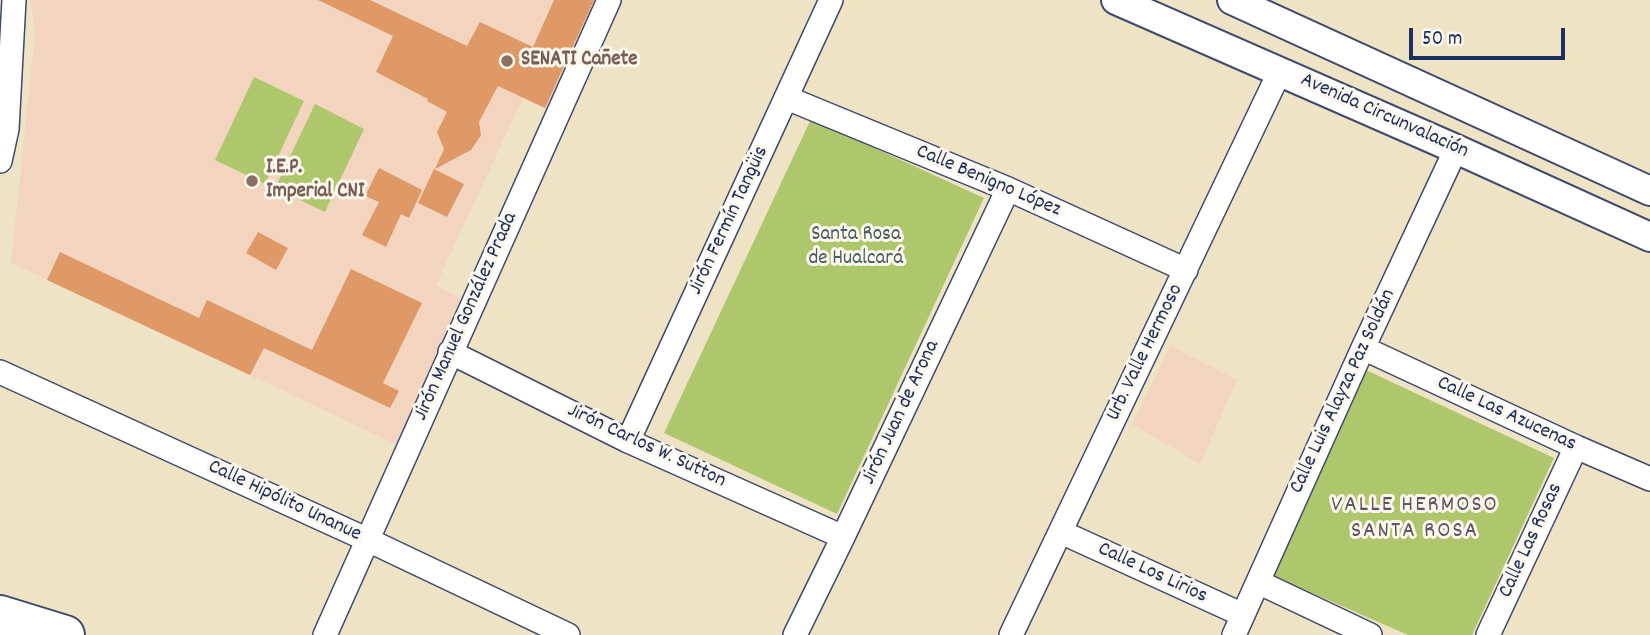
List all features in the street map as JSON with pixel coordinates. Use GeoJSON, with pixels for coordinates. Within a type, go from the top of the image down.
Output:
{"type":"FeatureCollection","features":[{"type":"Feature","properties":{"kind":"highway"},"geometry":{"type":"LineString","coordinates":[[0,615],[65,635]]}},
{"type":"Feature","properties":{"kind":"street"},"geometry":{"type":"LineString","coordinates":[[0,161],[7,129],[14,0]]}},
{"type":"Feature","properties":{"kind":"street","name":"Jirón Manuel González Prada"},"geometry":{"type":"LineString","coordinates":[[325,635],[610,0]]}},
{"type":"Feature","properties":{"kind":"street","name":"Jirón Fermín Tangüis"},"geometry":{"type":"LineString","coordinates":[[628,441],[831,0]]}},
{"type":"Feature","properties":{"kind":"street","name":"Avenida Circunvalación"},"geometry":{"type":"LineString","coordinates":[[1116,0],[1650,237]]}},
{"type":"Feature","properties":{"kind":"street","name":"Avenida Circunvalación"},"geometry":{"type":"LineString","coordinates":[[1232,0],[1642,188]]}},
{"type":"Feature","properties":{"kind":"street","name":"Urb. Valle Hermoso"},"geometry":{"type":"LineString","coordinates":[[1011,635],[1280,71]]}},
{"type":"Feature","properties":{"kind":"street","name":"Calle Benigno López"},"geometry":{"type":"LineString","coordinates":[[788,98],[1008,189],[1186,270]]}},
{"type":"Feature","properties":{"kind":"street"},"geometry":{"type":"LineString","coordinates":[[1484,162],[1500,123]]}},
{"type":"Feature","properties":{"kind":"street","name":"Calle Luis Alayza Paz Soldán"},"geometry":{"type":"LineString","coordinates":[[1238,625],[1456,149]]}},
{"type":"Feature","properties":{"kind":"street"},"geometry":{"type":"LineString","coordinates":[[1615,221],[1642,188]]}},
{"type":"Feature","properties":{"kind":"street","name":"Jirón Juan de Arona"},"geometry":{"type":"LineString","coordinates":[[795,635],[1008,189]]}},
{"type":"Feature","properties":{"kind":"street","name":"Calle Las Azucenas"},"geometry":{"type":"LineString","coordinates":[[1363,348],[1650,479]]}},
{"type":"Feature","properties":{"kind":"street","name":"Jirón Carlos W. Sutton"},"geometry":{"type":"LineString","coordinates":[[450,352],[628,441],[844,537]]}},
{"type":"Feature","properties":{"kind":"street","name":"Calle Hipólito Unanue"},"geometry":{"type":"LineString","coordinates":[[0,372],[368,540],[568,635]]}},
{"type":"Feature","properties":{"kind":"street","name":"Calle Las Rosas"},"geometry":{"type":"LineString","coordinates":[[1488,635],[1576,447]]}},
{"type":"Feature","properties":{"kind":"street","name":"Calle Los Lirios"},"geometry":{"type":"LineString","coordinates":[[1061,532],[1238,625]]}},
{"type":"Feature","properties":{"kind":"street"},"geometry":{"type":"LineString","coordinates":[[1258,582],[1362,633]]}},
{"type":"Feature","properties":{"kind":"shaded area","name":"I.E.P. Imperial CNI"},"geometry":{"type":"Polygon","coordinates":[[[30,0],[596,0],[546,109],[523,98],[436,285],[459,297],[461,306],[396,444],[11,263],[35,33],[30,0]]]}},
{"type":"Feature","properties":{"kind":"shaded area"},"geometry":{"type":"Polygon","coordinates":[[[1170,346],[1237,380],[1200,464],[1132,424],[1170,346]]]}},
{"type":"Feature","properties":{"kind":"green space"},"geometry":{"type":"Polygon","coordinates":[[[254,77],[304,101],[265,184],[215,160],[254,77]]]}},
{"type":"Feature","properties":{"kind":"green space"},"geometry":{"type":"Polygon","coordinates":[[[315,104],[364,129],[325,212],[275,188],[315,104]]]}},
{"type":"Feature","properties":{"kind":"green space","name":"Santa Rosa de Hualcará"},"geometry":{"type":"Polygon","coordinates":[[[811,119],[984,198],[837,514],[664,433],[811,119]]]}},
{"type":"Feature","properties":{"kind":"green space"},"geometry":{"type":"Polygon","coordinates":[[[1366,370],[1554,458],[1472,635],[1408,635],[1273,576],[1366,370]]]}},
{"type":"Feature","properties":{"kind":"building","name":"SENATI Cañete"},"geometry":{"type":"Polygon","coordinates":[[[318,0],[370,0],[467,46],[480,22],[533,47],[554,0],[594,0],[545,108],[498,86],[479,122],[481,135],[471,150],[435,169],[444,149],[437,132],[447,112],[376,72],[393,36],[318,0]]]}},
{"type":"Feature","properties":{"kind":"building"},"geometry":{"type":"Polygon","coordinates":[[[379,168],[422,190],[409,218],[401,214],[386,247],[362,235],[379,202],[365,196],[379,168]]]}},
{"type":"Feature","properties":{"kind":"building"},"geometry":{"type":"Polygon","coordinates":[[[434,169],[464,184],[447,217],[418,203],[434,169]]]}},
{"type":"Feature","properties":{"kind":"building"},"geometry":{"type":"Polygon","coordinates":[[[258,232],[288,248],[276,270],[246,253],[258,232]]]}},
{"type":"Feature","properties":{"kind":"building"},"geometry":{"type":"Polygon","coordinates":[[[60,252],[199,318],[207,300],[312,350],[351,269],[422,303],[383,383],[399,391],[390,408],[264,348],[250,375],[47,280],[60,252]]]}},
{"type":"Feature","properties":{"kind":"place","name":"SENATI Cañete"},"geometry":{"type":"Point","coordinates":[507,61]}},
{"type":"Feature","properties":{"kind":"place","name":"I.E.P. Imperial CNI"},"geometry":{"type":"Point","coordinates":[252,181]}},
{"type":"Feature","properties":{"kind":"district","name":"VALLE HERMOSO SANTA ROSA"},"geometry":{"type":"Point","coordinates":[1415,520]}}]}
